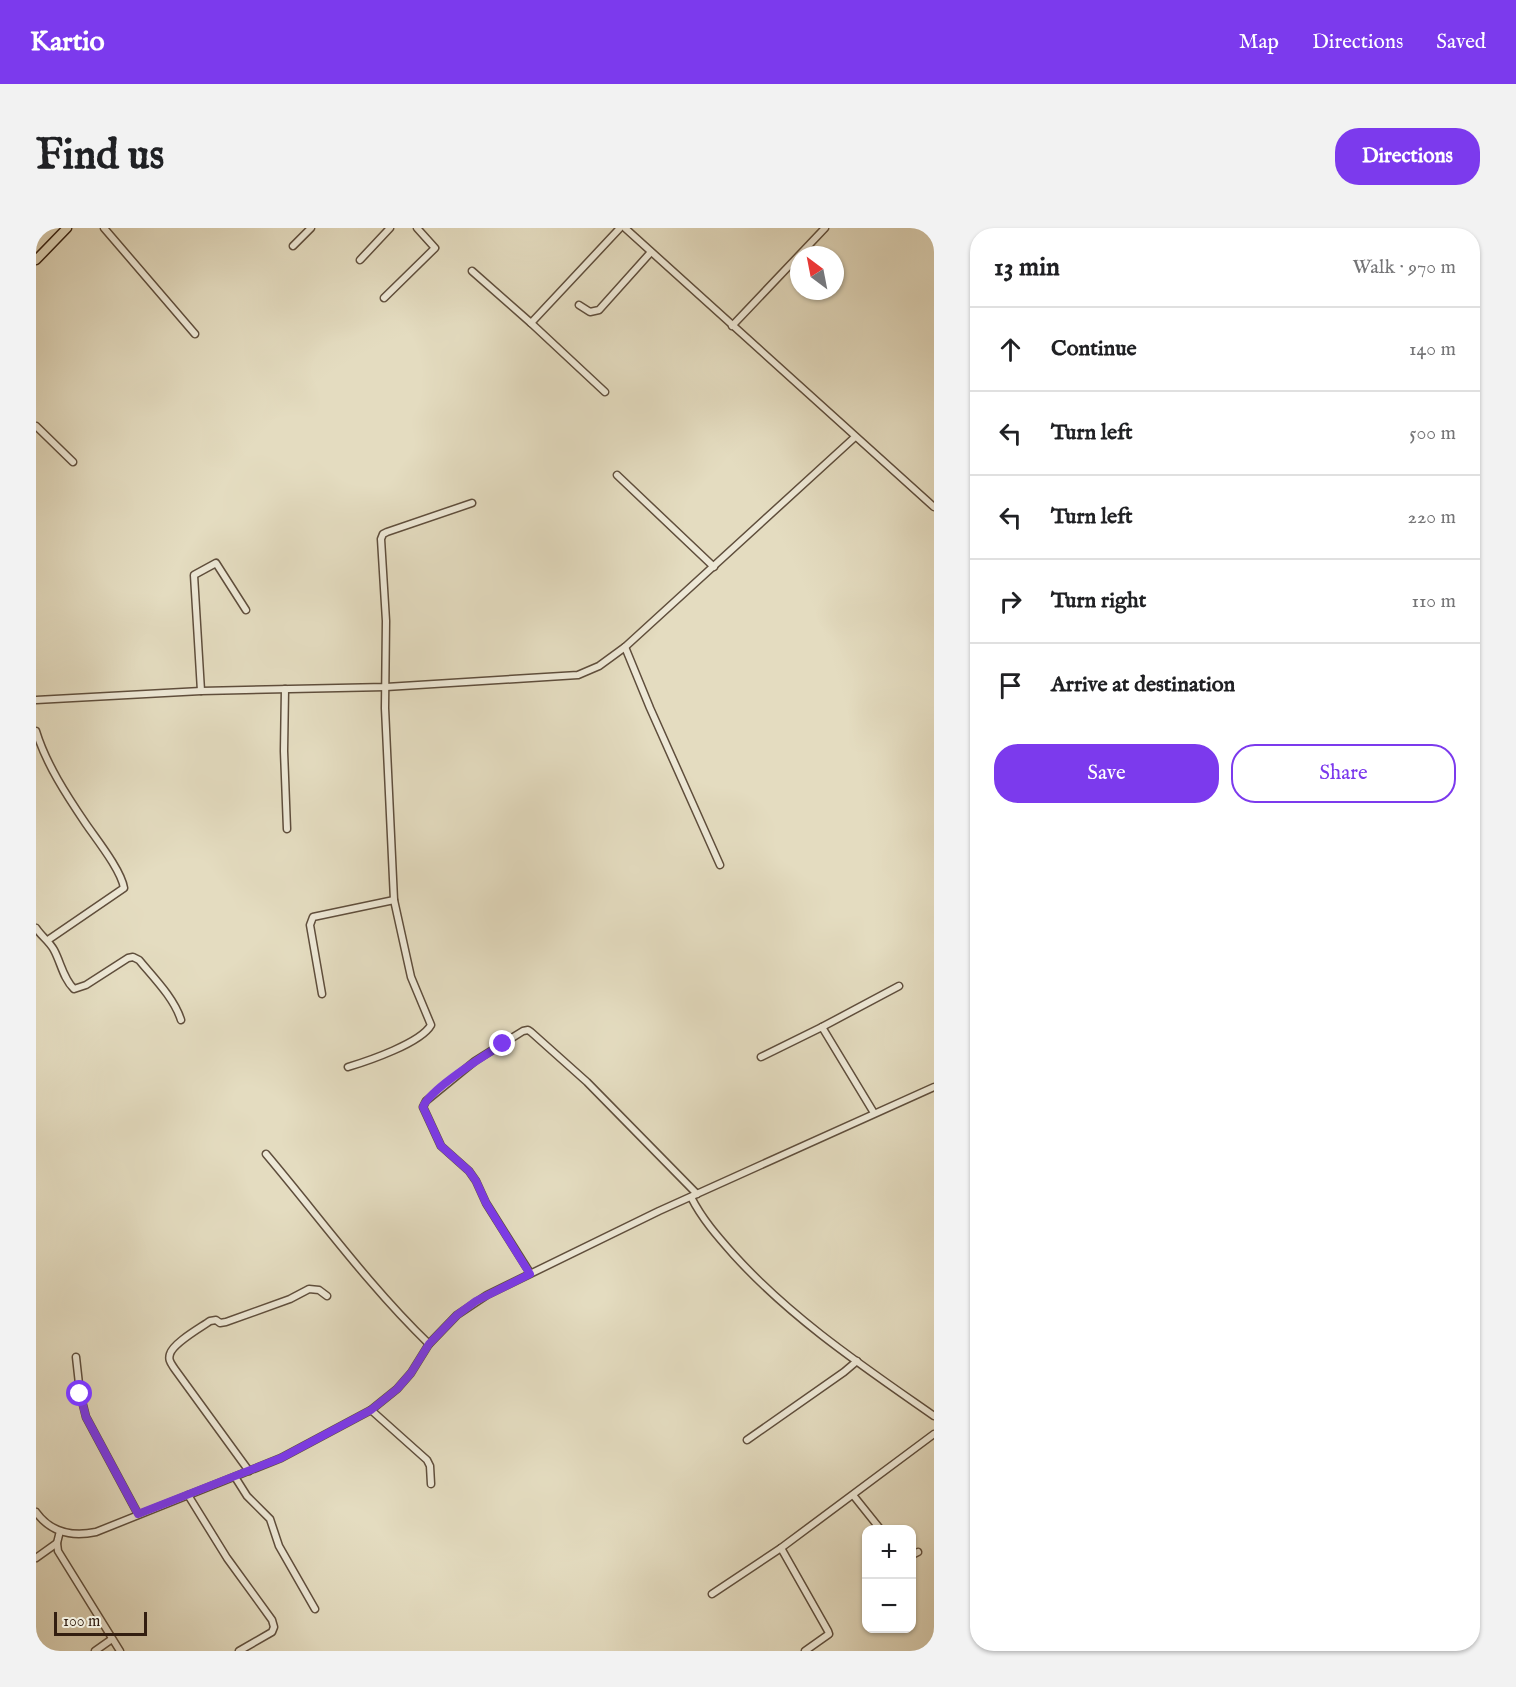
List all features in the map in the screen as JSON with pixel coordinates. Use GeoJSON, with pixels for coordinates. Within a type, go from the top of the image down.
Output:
{"type":"FeatureCollection","features":[{"type":"Feature","properties":{"kind":"main road"},"geometry":{"type":"LineString","coordinates":[[36,260],[67,228]]}},
{"type":"Feature","properties":{"kind":"street"},"geometry":{"type":"LineString","coordinates":[[104,228],[195,334]]}},
{"type":"Feature","properties":{"kind":"street"},"geometry":{"type":"LineString","coordinates":[[293,246],[311,228]]}},
{"type":"Feature","properties":{"kind":"street"},"geometry":{"type":"LineString","coordinates":[[360,260],[390,228]]}},
{"type":"Feature","properties":{"kind":"street"},"geometry":{"type":"LineString","coordinates":[[384,298],[435,248],[417,228]]}},
{"type":"Feature","properties":{"kind":"street"},"geometry":{"type":"LineString","coordinates":[[531,323],[620,228]]}},
{"type":"Feature","properties":{"kind":"street"},"geometry":{"type":"LineString","coordinates":[[625,228],[934,507]]}},
{"type":"Feature","properties":{"kind":"street"},"geometry":{"type":"LineString","coordinates":[[732,326],[825,228]]}},
{"type":"Feature","properties":{"kind":"street"},"geometry":{"type":"LineString","coordinates":[[579,305],[590,312],[600,310],[651,252]]}},
{"type":"Feature","properties":{"kind":"street"},"geometry":{"type":"LineString","coordinates":[[472,271],[605,392]]}},
{"type":"Feature","properties":{"kind":"street"},"geometry":{"type":"LineString","coordinates":[[36,426],[73,462]]}},
{"type":"Feature","properties":{"kind":"street"},"geometry":{"type":"LineString","coordinates":[[36,700],[201,691],[386,687],[578,675],[599,666],[625,647],[855,436]]}},
{"type":"Feature","properties":{"kind":"street"},"geometry":{"type":"LineString","coordinates":[[616,475],[714,567]]}},
{"type":"Feature","properties":{"kind":"street"},"geometry":{"type":"LineString","coordinates":[[348,1067],[388,1053],[416,1039],[431,1025],[411,977],[394,900],[385,708],[386,621],[382,534],[472,503]]}},
{"type":"Feature","properties":{"kind":"street"},"geometry":{"type":"LineString","coordinates":[[201,691],[194,575],[216,563],[246,610]]}},
{"type":"Feature","properties":{"kind":"street"},"geometry":{"type":"LineString","coordinates":[[625,647],[720,865]]}},
{"type":"Feature","properties":{"kind":"street"},"geometry":{"type":"LineString","coordinates":[[285,688],[284,751],[287,829]]}},
{"type":"Feature","properties":{"kind":"street"},"geometry":{"type":"LineString","coordinates":[[36,731],[55,773],[104,849],[124,888],[48,940]]}},
{"type":"Feature","properties":{"kind":"street"},"geometry":{"type":"LineString","coordinates":[[322,994],[310,925],[313,917],[394,900]]}},
{"type":"Feature","properties":{"kind":"street"},"geometry":{"type":"LineString","coordinates":[[36,928],[42,937],[48,940],[66,979],[74,989],[86,985],[128,958],[136,958],[173,1003],[181,1020]]}},
{"type":"Feature","properties":{"kind":"street"},"geometry":{"type":"LineString","coordinates":[[761,1057],[899,986]]}},
{"type":"Feature","properties":{"kind":"street"},"geometry":{"type":"LineString","coordinates":[[822,1027],[874,1113]]}},
{"type":"Feature","properties":{"kind":"street"},"geometry":{"type":"LineString","coordinates":[[530,1274],[486,1203],[476,1181],[469,1171],[441,1146],[423,1107],[426,1101],[468,1066],[528,1030],[587,1082],[694,1195],[703,1218],[766,1289],[812,1328],[934,1416]]}},
{"type":"Feature","properties":{"kind":"street"},"geometry":{"type":"LineString","coordinates":[[36,1512],[60,1532],[82,1535],[188,1496],[292,1452],[371,1410],[397,1389],[411,1373],[429,1344],[457,1315],[482,1298],[694,1195],[934,1087]]}},
{"type":"Feature","properties":{"kind":"street"},"geometry":{"type":"LineString","coordinates":[[266,1154],[375,1287],[429,1344]]}},
{"type":"Feature","properties":{"kind":"street"},"geometry":{"type":"LineString","coordinates":[[249,1471],[174,1368],[169,1359],[170,1355],[179,1342],[210,1321],[226,1322],[290,1299],[309,1289],[318,1290],[327,1296]]}},
{"type":"Feature","properties":{"kind":"street"},"geometry":{"type":"LineString","coordinates":[[76,1357],[80,1394],[86,1417],[138,1514]]}},
{"type":"Feature","properties":{"kind":"street"},"geometry":{"type":"LineString","coordinates":[[747,1440],[857,1361]]}},
{"type":"Feature","properties":{"kind":"street"},"geometry":{"type":"LineString","coordinates":[[371,1410],[427,1460],[430,1466],[431,1484]]}},
{"type":"Feature","properties":{"kind":"street"},"geometry":{"type":"LineString","coordinates":[[712,1594],[781,1548],[934,1434]]}},
{"type":"Feature","properties":{"kind":"street"},"geometry":{"type":"LineString","coordinates":[[236,1477],[247,1496],[270,1519],[279,1546],[315,1610]]}},
{"type":"Feature","properties":{"kind":"street"},"geometry":{"type":"LineString","coordinates":[[853,1495],[877,1525]]}},
{"type":"Feature","properties":{"kind":"street"},"geometry":{"type":"LineString","coordinates":[[188,1496],[227,1558],[272,1620],[274,1627],[272,1632],[239,1651]]}},
{"type":"Feature","properties":{"kind":"street"},"geometry":{"type":"LineString","coordinates":[[60,1532],[57,1543],[58,1551],[120,1651]]}},
{"type":"Feature","properties":{"kind":"street"},"geometry":{"type":"LineString","coordinates":[[36,1558],[57,1543]]}},
{"type":"Feature","properties":{"kind":"street"},"geometry":{"type":"LineString","coordinates":[[781,1548],[829,1634],[805,1651]]}},
{"type":"Feature","properties":{"kind":"street"},"geometry":{"type":"LineString","coordinates":[[95,1651],[112,1639]]}},
{"type":"Feature","properties":{"kind":"route"},"geometry":{"type":"LineString","coordinates":[[80,1394],[86,1417],[138,1514],[281,1458],[344,1426],[381,1403],[411,1373],[429,1344],[457,1315],[476,1301],[530,1274],[486,1203],[476,1181],[469,1171],[441,1146],[423,1107],[426,1101],[475,1061],[503,1044]]}}]}
